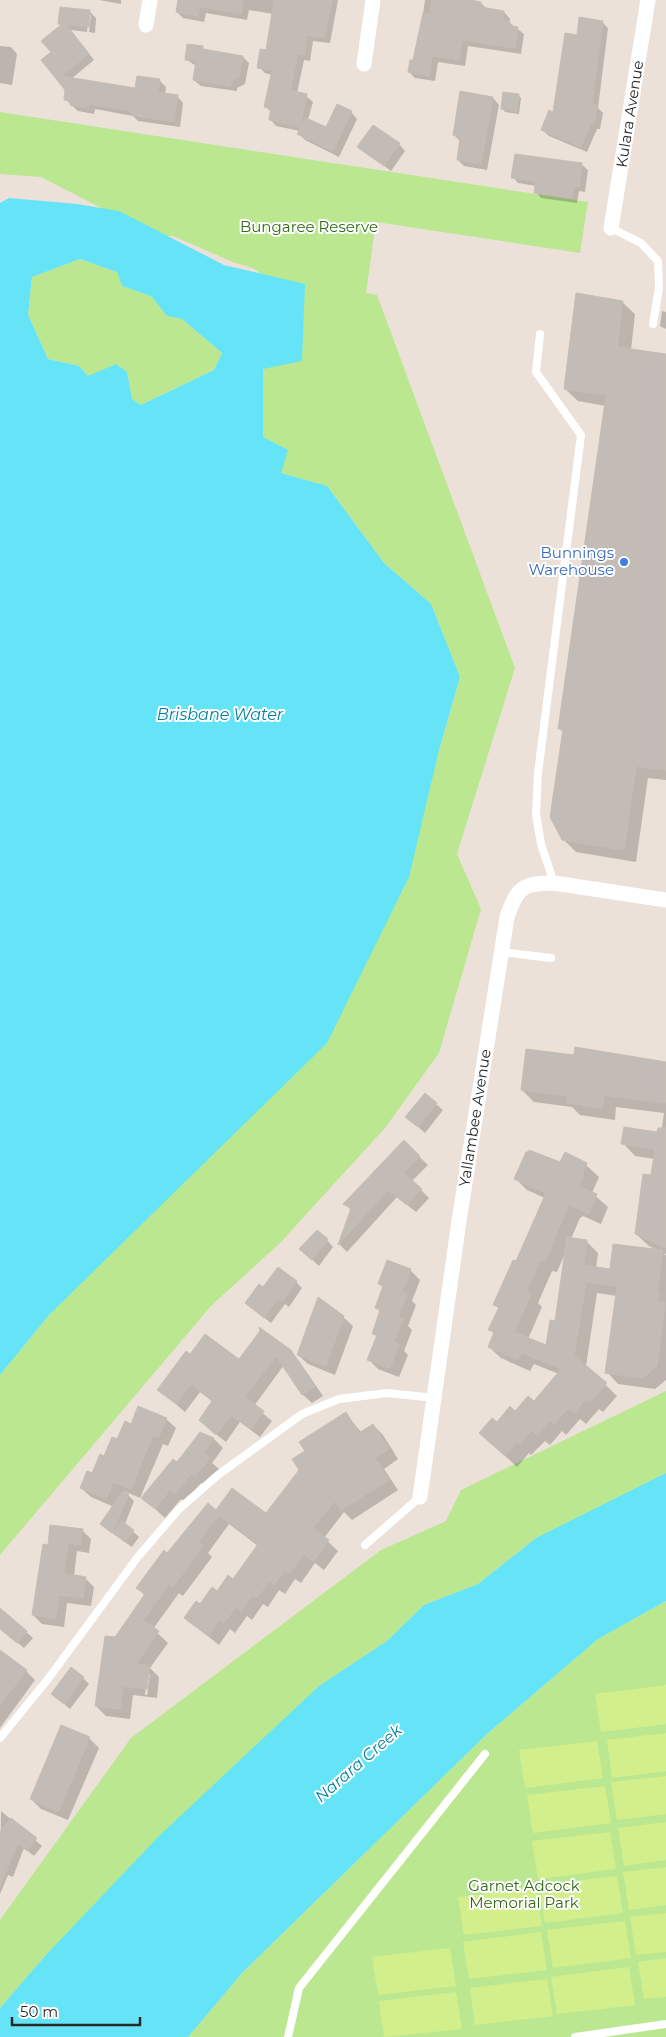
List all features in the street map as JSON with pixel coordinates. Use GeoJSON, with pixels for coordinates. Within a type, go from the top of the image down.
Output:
{"type":"FeatureCollection","features":[{"type":"Feature","properties":{"kind":"street"},"geometry":{"type":"LineString","coordinates":[[146,25],[150,0]]}},
{"type":"Feature","properties":{"kind":"street"},"geometry":{"type":"LineString","coordinates":[[364,64],[373,0]]}},
{"type":"Feature","properties":{"kind":"street","name":"Kulara Avenue"},"geometry":{"type":"LineString","coordinates":[[612,228],[648,0]]}},
{"type":"Feature","properties":{"kind":"street","name":"Yallambee Avenue"},"geometry":{"type":"LineString","coordinates":[[420,1497],[459,1221],[501,952],[507,917],[515,896],[520,889],[536,883],[666,900]]}},
{"type":"Feature","properties":{"kind":"lane"},"geometry":{"type":"LineString","coordinates":[[612,228],[641,243],[658,261],[659,288],[653,324]]}},
{"type":"Feature","properties":{"kind":"lane"},"geometry":{"type":"LineString","coordinates":[[540,334],[536,372],[581,435],[538,774],[536,814],[541,844],[554,884]]}},
{"type":"Feature","properties":{"kind":"lane"},"geometry":{"type":"LineString","coordinates":[[501,952],[552,958]]}},
{"type":"Feature","properties":{"kind":"lane"},"geometry":{"type":"LineString","coordinates":[[0,1738],[48,1679],[137,1558],[179,1509],[218,1475],[302,1414],[339,1399],[387,1393],[435,1398]]}},
{"type":"Feature","properties":{"kind":"lane"},"geometry":{"type":"LineString","coordinates":[[365,1545],[420,1497]]}},
{"type":"Feature","properties":{"kind":"lane"},"geometry":{"type":"LineString","coordinates":[[288,2037],[299,1988],[304,1980],[485,1754]]}},
{"type":"Feature","properties":{"kind":"lane"},"geometry":{"type":"LineString","coordinates":[[575,2037],[666,2024]]}},
{"type":"Feature","properties":{"kind":"green space","name":"Bungaree Reserve"},"geometry":{"type":"Polygon","coordinates":[[[0,112],[588,202],[580,253],[376,222],[366,293],[377,295],[515,668],[457,854],[481,909],[439,1053],[385,1128],[280,1243],[211,1306],[0,1555],[0,1375],[49,1315],[439,750],[460,677],[431,604],[384,563],[327,486],[281,473],[263,437],[263,369],[271,281],[253,268],[235,263],[173,236],[165,236],[109,212],[41,177],[0,174],[0,112]]]}},
{"type":"Feature","properties":{"kind":"green space"},"geometry":{"type":"Polygon","coordinates":[[[80,259],[117,272],[122,286],[151,296],[167,316],[182,319],[222,353],[214,370],[141,405],[132,399],[127,372],[88,376],[79,366],[48,359],[28,315],[32,277],[80,259]]]}},
{"type":"Feature","properties":{"kind":"green space"},"geometry":{"type":"Polygon","coordinates":[[[666,1391],[666,1473],[536,1538],[478,1584],[424,1605],[387,1641],[319,1686],[45,1956],[0,2008],[0,1920],[131,1738],[381,1550],[446,1521],[461,1490],[666,1391]]]}},
{"type":"Feature","properties":{"kind":"green space","name":"Garnet Adcock Memorial Park"},"geometry":{"type":"Polygon","coordinates":[[[666,1601],[666,2037],[188,2037],[242,1973],[488,1733],[598,1639],[666,1601]]]}},
{"type":"Feature","properties":{"kind":"green space"},"geometry":{"type":"Polygon","coordinates":[[[666,1685],[666,1724],[601,1732],[595,1694],[666,1685]]]}},
{"type":"Feature","properties":{"kind":"green space"},"geometry":{"type":"Polygon","coordinates":[[[666,1733],[666,1771],[612,1778],[607,1740],[666,1733]]]}},
{"type":"Feature","properties":{"kind":"green space"},"geometry":{"type":"Polygon","coordinates":[[[597,1741],[603,1778],[525,1788],[519,1750],[597,1741]]]}},
{"type":"Feature","properties":{"kind":"green space"},"geometry":{"type":"Polygon","coordinates":[[[666,1776],[666,1814],[617,1820],[611,1782],[666,1776]]]}},
{"type":"Feature","properties":{"kind":"green space"},"geometry":{"type":"Polygon","coordinates":[[[605,1786],[611,1823],[533,1833],[527,1795],[605,1786]]]}},
{"type":"Feature","properties":{"kind":"green space"},"geometry":{"type":"Polygon","coordinates":[[[666,1822],[666,1860],[624,1866],[618,1828],[666,1822]]]}},
{"type":"Feature","properties":{"kind":"green space"},"geometry":{"type":"Polygon","coordinates":[[[610,1832],[616,1869],[538,1879],[532,1841],[610,1832]]]}},
{"type":"Feature","properties":{"kind":"green space"},"geometry":{"type":"Polygon","coordinates":[[[666,1867],[666,1905],[629,1910],[623,1872],[666,1867]]]}},
{"type":"Feature","properties":{"kind":"green space"},"geometry":{"type":"Polygon","coordinates":[[[617,1876],[623,1913],[545,1923],[539,1885],[617,1876]]]}},
{"type":"Feature","properties":{"kind":"green space"},"geometry":{"type":"Polygon","coordinates":[[[536,1888],[542,1926],[464,1935],[458,1897],[536,1888]]]}},
{"type":"Feature","properties":{"kind":"green space"},"geometry":{"type":"Polygon","coordinates":[[[666,1913],[666,1952],[636,1955],[630,1917],[666,1913]]]}},
{"type":"Feature","properties":{"kind":"green space"},"geometry":{"type":"Polygon","coordinates":[[[625,1921],[631,1958],[553,1968],[547,1930],[625,1921]]]}},
{"type":"Feature","properties":{"kind":"green space"},"geometry":{"type":"Polygon","coordinates":[[[541,1932],[547,1970],[469,1979],[463,1942],[541,1932]]]}},
{"type":"Feature","properties":{"kind":"green space"},"geometry":{"type":"Polygon","coordinates":[[[450,1948],[456,1986],[378,1995],[372,1957],[450,1948]]]}},
{"type":"Feature","properties":{"kind":"green space"},"geometry":{"type":"Polygon","coordinates":[[[666,1958],[666,1997],[644,1999],[638,1962],[666,1958]]]}},
{"type":"Feature","properties":{"kind":"green space"},"geometry":{"type":"Polygon","coordinates":[[[629,1967],[635,2005],[557,2014],[551,1977],[629,1967]]]}},
{"type":"Feature","properties":{"kind":"green space"},"geometry":{"type":"Polygon","coordinates":[[[547,1979],[553,2016],[475,2025],[470,1988],[547,1979]]]}},
{"type":"Feature","properties":{"kind":"green space"},"geometry":{"type":"Polygon","coordinates":[[[456,1992],[462,2029],[384,2037],[379,2001],[456,1992]]]}},
{"type":"Feature","properties":{"kind":"water","name":"Brisbane Water"},"geometry":{"type":"Polygon","coordinates":[[[9,198],[77,204],[119,211],[224,265],[305,284],[302,361],[263,369],[263,437],[288,450],[281,473],[327,486],[384,563],[431,604],[460,677],[439,750],[409,877],[327,1043],[49,1315],[0,1375],[0,203],[9,198]],[[80,259],[32,277],[28,315],[48,359],[79,366],[88,376],[116,364],[127,372],[132,399],[141,405],[214,370],[222,353],[182,319],[167,316],[151,296],[122,286],[117,272],[80,259]]]}},
{"type":"Feature","properties":{"kind":"water","name":"Narara Creek"},"geometry":{"type":"Polygon","coordinates":[[[666,1473],[666,1601],[598,1639],[488,1733],[242,1973],[188,2037],[0,2037],[0,2008],[45,1956],[159,1836],[319,1686],[387,1641],[424,1605],[478,1584],[536,1538],[666,1473]]]}},
{"type":"Feature","properties":{"kind":"building"},"geometry":{"type":"Polygon","coordinates":[[[178,0],[201,0],[198,16],[176,12],[178,0]]]}},
{"type":"Feature","properties":{"kind":"building"},"geometry":{"type":"Polygon","coordinates":[[[202,0],[243,0],[241,14],[201,7],[202,0]]]}},
{"type":"Feature","properties":{"kind":"building"},"geometry":{"type":"Polygon","coordinates":[[[274,0],[332,0],[324,38],[307,35],[304,55],[298,54],[290,90],[307,94],[300,127],[269,120],[271,108],[264,107],[272,70],[257,68],[260,49],[266,50],[274,0]]]}},
{"type":"Feature","properties":{"kind":"building"},"geometry":{"type":"Polygon","coordinates":[[[432,0],[471,0],[481,2],[481,7],[504,11],[503,20],[510,22],[510,26],[518,27],[515,48],[462,40],[459,60],[432,56],[429,76],[408,72],[410,60],[413,60],[423,13],[430,14],[432,0]]]}},
{"type":"Feature","properties":{"kind":"building"},"geometry":{"type":"Polygon","coordinates":[[[60,7],[90,10],[89,27],[66,25],[89,54],[61,76],[135,88],[137,76],[160,79],[158,92],[178,95],[174,122],[131,115],[131,111],[89,104],[88,108],[70,105],[71,101],[64,100],[65,90],[41,60],[51,52],[41,41],[62,24],[58,24],[60,7]]]}},
{"type":"Feature","properties":{"kind":"building"},"geometry":{"type":"Polygon","coordinates":[[[579,17],[603,21],[592,104],[597,105],[594,123],[591,123],[581,147],[541,130],[549,110],[553,112],[565,33],[577,35],[579,17]]]}},
{"type":"Feature","properties":{"kind":"building"},"geometry":{"type":"Polygon","coordinates":[[[187,44],[203,46],[203,49],[243,56],[239,77],[231,82],[230,86],[193,80],[196,61],[185,60],[187,44]]]}},
{"type":"Feature","properties":{"kind":"building"},"geometry":{"type":"Polygon","coordinates":[[[460,91],[493,97],[481,164],[457,160],[460,137],[453,135],[460,91]]]}},
{"type":"Feature","properties":{"kind":"building"},"geometry":{"type":"Polygon","coordinates":[[[503,92],[519,94],[517,112],[501,109],[503,92]]]}},
{"type":"Feature","properties":{"kind":"building"},"geometry":{"type":"Polygon","coordinates":[[[337,104],[352,111],[333,151],[297,134],[306,118],[326,127],[337,104]]]}},
{"type":"Feature","properties":{"kind":"building"},"geometry":{"type":"Polygon","coordinates":[[[373,125],[400,143],[384,166],[357,147],[373,125]]]}},
{"type":"Feature","properties":{"kind":"building"},"geometry":{"type":"Polygon","coordinates":[[[515,154],[582,163],[579,187],[574,186],[572,198],[534,193],[536,181],[511,178],[515,154]]]}},
{"type":"Feature","properties":{"kind":"building","name":"Bunnings Warehouse"},"geometry":{"type":"Polygon","coordinates":[[[576,293],[623,301],[617,347],[666,354],[666,770],[636,766],[624,850],[562,840],[550,817],[563,729],[558,729],[606,395],[564,389],[576,293]]]}},
{"type":"Feature","properties":{"kind":"building"},"geometry":{"type":"Polygon","coordinates":[[[575,1047],[666,1062],[666,1103],[604,1095],[602,1108],[567,1103],[567,1096],[521,1090],[526,1049],[574,1055],[575,1047]]]}},
{"type":"Feature","properties":{"kind":"building"},"geometry":{"type":"Polygon","coordinates":[[[425,1093],[437,1103],[418,1127],[405,1117],[425,1093]]]}},
{"type":"Feature","properties":{"kind":"building"},"geometry":{"type":"Polygon","coordinates":[[[624,1127],[657,1132],[658,1128],[666,1128],[666,1248],[635,1234],[643,1174],[651,1175],[655,1149],[621,1144],[624,1127]]]}},
{"type":"Feature","properties":{"kind":"building"},"geometry":{"type":"Polygon","coordinates":[[[404,1140],[420,1156],[404,1173],[422,1189],[407,1205],[388,1190],[338,1245],[351,1208],[343,1204],[404,1140]]]}},
{"type":"Feature","properties":{"kind":"building"},"geometry":{"type":"Polygon","coordinates":[[[529,1150],[560,1162],[565,1152],[587,1163],[579,1186],[597,1194],[589,1214],[572,1206],[572,1204],[568,1206],[546,1260],[540,1260],[526,1292],[531,1294],[514,1332],[546,1345],[550,1320],[555,1321],[567,1237],[587,1240],[584,1265],[610,1269],[613,1244],[663,1250],[657,1293],[659,1293],[658,1301],[665,1302],[657,1366],[643,1378],[605,1373],[617,1286],[586,1282],[574,1355],[607,1383],[590,1402],[587,1398],[574,1413],[568,1408],[554,1424],[550,1420],[537,1435],[532,1430],[519,1444],[516,1442],[505,1456],[479,1433],[492,1418],[497,1422],[510,1406],[515,1411],[528,1396],[534,1401],[561,1369],[522,1353],[518,1360],[488,1347],[494,1332],[488,1330],[499,1307],[493,1305],[513,1260],[516,1261],[546,1193],[514,1179],[526,1152],[529,1150]]]}},
{"type":"Feature","properties":{"kind":"building"},"geometry":{"type":"Polygon","coordinates":[[[317,1230],[328,1239],[312,1260],[299,1249],[317,1230]]]}},
{"type":"Feature","properties":{"kind":"building"},"geometry":{"type":"Polygon","coordinates":[[[387,1260],[411,1269],[402,1292],[407,1294],[398,1318],[403,1319],[394,1342],[399,1344],[390,1368],[367,1360],[377,1335],[372,1334],[380,1310],[375,1308],[383,1286],[378,1284],[387,1260]]]}},
{"type":"Feature","properties":{"kind":"building"},"geometry":{"type":"Polygon","coordinates":[[[278,1267],[297,1281],[282,1302],[278,1299],[264,1318],[245,1303],[259,1284],[263,1287],[278,1267]]]}},
{"type":"Feature","properties":{"kind":"building"},"geometry":{"type":"Polygon","coordinates":[[[318,1297],[344,1316],[326,1366],[297,1355],[318,1297]]]}},
{"type":"Feature","properties":{"kind":"building"},"geometry":{"type":"Polygon","coordinates":[[[259,1327],[291,1350],[315,1387],[302,1395],[276,1356],[245,1397],[264,1411],[251,1429],[231,1415],[216,1435],[199,1420],[212,1401],[191,1384],[176,1404],[157,1390],[186,1351],[190,1354],[205,1334],[239,1359],[260,1331],[259,1327]]]}},
{"type":"Feature","properties":{"kind":"building"},"geometry":{"type":"Polygon","coordinates":[[[138,1406],[167,1418],[159,1437],[153,1435],[131,1489],[113,1482],[106,1499],[80,1488],[87,1471],[92,1473],[100,1454],[104,1456],[112,1437],[117,1439],[125,1421],[131,1424],[138,1406]]]}},
{"type":"Feature","properties":{"kind":"building"},"geometry":{"type":"Polygon","coordinates":[[[346,1412],[359,1433],[373,1424],[389,1449],[375,1458],[389,1480],[341,1510],[335,1501],[313,1528],[329,1540],[314,1561],[304,1554],[290,1573],[285,1570],[274,1585],[269,1581],[257,1598],[253,1595],[241,1611],[236,1607],[224,1623],[219,1620],[208,1636],[184,1618],[196,1601],[200,1604],[212,1587],[217,1591],[228,1575],[233,1579],[258,1544],[219,1515],[198,1542],[203,1546],[173,1587],[169,1584],[143,1620],[159,1631],[136,1664],[150,1665],[147,1689],[123,1686],[120,1709],[95,1706],[105,1636],[115,1637],[145,1594],[136,1588],[164,1550],[167,1553],[208,1503],[216,1510],[232,1488],[266,1513],[299,1470],[292,1459],[305,1451],[299,1442],[346,1412]]]}},
{"type":"Feature","properties":{"kind":"building"},"geometry":{"type":"Polygon","coordinates":[[[200,1432],[214,1438],[203,1453],[210,1458],[195,1477],[191,1474],[175,1494],[170,1490],[155,1509],[141,1498],[173,1459],[177,1462],[200,1432]]]}},
{"type":"Feature","properties":{"kind":"building"},"geometry":{"type":"Polygon","coordinates":[[[123,1491],[129,1494],[112,1533],[100,1524],[123,1491]]]}},
{"type":"Feature","properties":{"kind":"building"},"geometry":{"type":"Polygon","coordinates":[[[122,1521],[134,1530],[125,1542],[113,1533],[122,1521]]]}},
{"type":"Feature","properties":{"kind":"building"},"geometry":{"type":"Polygon","coordinates":[[[50,1525],[83,1529],[80,1545],[68,1543],[64,1573],[86,1577],[83,1598],[59,1595],[55,1619],[32,1615],[43,1544],[48,1545],[50,1525]]]}},
{"type":"Feature","properties":{"kind":"building"},"geometry":{"type":"Polygon","coordinates":[[[0,1608],[27,1631],[17,1643],[0,1629],[0,1608]]]}},
{"type":"Feature","properties":{"kind":"building"},"geometry":{"type":"Polygon","coordinates":[[[0,1650],[27,1670],[0,1705],[0,1650]]]}},
{"type":"Feature","properties":{"kind":"building"},"geometry":{"type":"Polygon","coordinates":[[[71,1667],[84,1677],[64,1704],[51,1694],[71,1667]]]}},
{"type":"Feature","properties":{"kind":"building"},"geometry":{"type":"Polygon","coordinates":[[[61,1725],[90,1737],[58,1812],[30,1799],[61,1725]]]}},
{"type":"Feature","properties":{"kind":"building"},"geometry":{"type":"Polygon","coordinates":[[[11,1818],[37,1838],[27,1851],[18,1843],[0,1886],[0,1832],[11,1818]]]}},
{"type":"Feature","properties":{"kind":"place","name":"Bunnings Warehouse"},"geometry":{"type":"Point","coordinates":[624,562]}}]}
